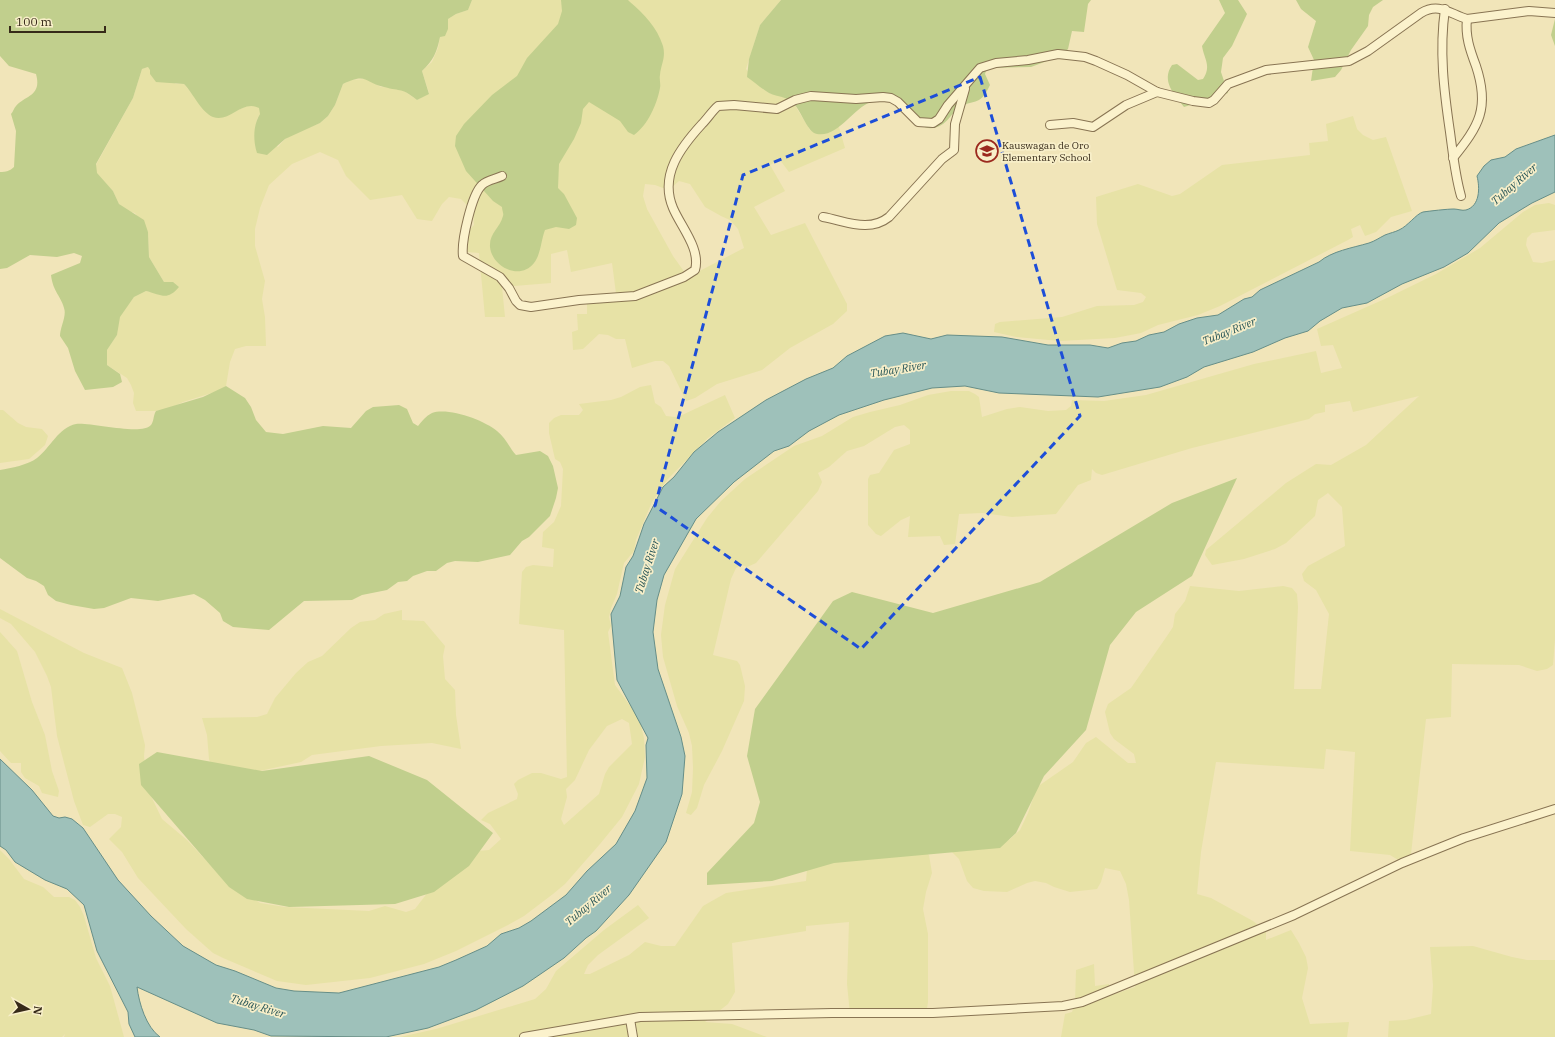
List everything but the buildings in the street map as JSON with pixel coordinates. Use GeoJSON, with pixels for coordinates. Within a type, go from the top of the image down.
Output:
{"type":"FeatureCollection","features":[{"type":"Feature","properties":{"kind":"street"},"geometry":{"type":"LineString","coordinates":[[502,176],[484,184],[477,191],[466,228],[462,256],[483,266],[500,277],[509,288],[516,301],[525,307],[540,308],[579,300],[615,299],[635,296],[684,277],[695,270],[696,257],[672,208],[669,195],[670,170],[676,156],[690,137],[718,106],[734,105],[777,109],[795,100],[811,96],[856,99],[883,97],[891,98],[898,102],[918,122],[933,123],[938,119],[975,73],[986,65],[1028,60],[1058,54],[1070,54],[1084,57],[1110,67],[1157,92],[1193,101],[1209,103],[1228,84],[1266,70],[1349,61],[1368,51],[1425,10],[1437,8],[1445,9],[1466,19],[1529,11],[1555,13]]}},
{"type":"Feature","properties":{"kind":"street"},"geometry":{"type":"LineString","coordinates":[[1445,9],[1441,44],[1445,102],[1453,158],[1461,196]]}},
{"type":"Feature","properties":{"kind":"street"},"geometry":{"type":"LineString","coordinates":[[1453,158],[1477,126],[1482,106],[1477,72],[1468,46],[1466,19]]}},
{"type":"Feature","properties":{"kind":"street"},"geometry":{"type":"LineString","coordinates":[[823,217],[869,226],[882,222],[896,211],[942,160],[954,150],[955,124],[968,82]]}},
{"type":"Feature","properties":{"kind":"street"},"geometry":{"type":"LineString","coordinates":[[1050,125],[1073,123],[1093,127],[1126,105],[1157,92]]}},
{"type":"Feature","properties":{"kind":"street"},"geometry":{"type":"LineString","coordinates":[[524,1037],[630,1019],[832,1013],[933,1012],[1063,1006],[1096,996],[1294,915],[1409,860],[1464,838],[1555,809]]}},
{"type":"Feature","properties":{"kind":"street"},"geometry":{"type":"LineString","coordinates":[[630,1019],[633,1037]]}},
{"type":"Feature","properties":{"kind":"highlighted area"},"geometry":{"type":"Polygon","coordinates":[[[980,77],[1080,416],[861,649],[655,506],[743,175],[980,77]]]}},
{"type":"Feature","properties":{"kind":"shaded area"},"geometry":{"type":"Polygon","coordinates":[[[472,0],[781,0],[760,25],[746,69],[762,88],[769,93],[784,97],[794,104],[810,130],[817,134],[826,133],[839,127],[845,148],[789,172],[780,160],[770,165],[785,191],[754,207],[771,235],[805,223],[847,304],[847,311],[833,324],[790,348],[762,370],[717,384],[695,398],[686,401],[669,366],[663,361],[655,361],[632,368],[625,339],[616,339],[608,335],[599,334],[583,349],[573,350],[572,332],[578,330],[577,314],[587,314],[587,304],[617,301],[612,263],[571,272],[567,250],[551,254],[551,283],[502,287],[505,317],[485,317],[479,253],[467,252],[467,232],[474,225],[473,211],[461,199],[449,197],[442,204],[432,221],[417,219],[402,195],[370,200],[346,176],[338,160],[320,152],[292,164],[269,185],[260,208],[255,229],[255,246],[265,281],[262,299],[265,317],[266,346],[246,346],[235,349],[230,362],[226,386],[218,391],[183,402],[169,409],[156,411],[136,411],[133,403],[134,393],[131,385],[127,378],[107,365],[107,350],[117,335],[119,317],[134,297],[146,291],[154,293],[173,282],[164,282],[149,257],[148,232],[135,213],[127,211],[119,204],[113,191],[96,173],[96,165],[133,98],[142,69],[148,67],[176,84],[184,84],[206,111],[225,116],[247,106],[255,106],[260,108],[256,129],[278,147],[285,139],[295,133],[320,123],[328,116],[335,105],[343,84],[351,80],[366,79],[381,87],[400,88],[417,100],[429,93],[422,71],[432,62],[438,48],[440,37],[448,29],[448,19],[456,14],[468,10],[472,0]],[[679,181],[671,188],[663,188],[645,184],[643,196],[647,209],[673,256],[688,277],[744,248],[738,229],[730,220],[705,207],[690,184],[679,181]]]}},
{"type":"Feature","properties":{"kind":"shaded area"},"geometry":{"type":"Polygon","coordinates":[[[1353,116],[1357,129],[1363,135],[1373,140],[1386,137],[1412,211],[1391,217],[1376,232],[1365,236],[1360,225],[1351,229],[1353,237],[1348,240],[1220,306],[1198,315],[1158,325],[1141,333],[1115,338],[1060,341],[1016,337],[994,332],[995,324],[1000,322],[1062,317],[1097,306],[1134,305],[1143,302],[1146,297],[1141,293],[1117,290],[1097,224],[1096,197],[1138,184],[1172,196],[1180,194],[1222,165],[1310,155],[1309,143],[1328,141],[1326,124],[1353,116]]]}},
{"type":"Feature","properties":{"kind":"shaded area"},"geometry":{"type":"Polygon","coordinates":[[[1549,203],[1555,205],[1555,230],[1532,233],[1527,238],[1526,245],[1533,262],[1542,263],[1555,260],[1555,639],[1553,665],[1547,669],[1537,671],[1519,665],[1452,664],[1451,717],[1426,719],[1411,854],[1406,861],[1400,861],[1390,855],[1350,851],[1355,752],[1326,749],[1324,769],[1216,762],[1201,852],[1197,894],[1211,898],[1253,921],[1266,931],[1266,940],[1291,930],[1306,957],[1308,968],[1302,998],[1310,1024],[1349,1022],[1347,1037],[1061,1037],[1065,1014],[1072,1012],[1075,1003],[1076,970],[1094,964],[1095,986],[1109,984],[1109,996],[1135,987],[1129,900],[1126,884],[1120,871],[1105,868],[1101,882],[1097,889],[1070,892],[1046,883],[1035,881],[1007,892],[984,891],[973,888],[967,881],[959,859],[949,849],[997,845],[1009,840],[1020,830],[1037,787],[1073,762],[1086,743],[1096,737],[1128,763],[1136,763],[1134,754],[1114,739],[1110,733],[1105,712],[1108,704],[1131,688],[1167,636],[1173,627],[1175,614],[1185,601],[1190,586],[1239,591],[1283,586],[1292,588],[1297,594],[1298,607],[1294,689],[1321,689],[1329,614],[1316,590],[1304,581],[1302,574],[1308,566],[1345,546],[1342,507],[1328,493],[1318,500],[1315,516],[1286,543],[1275,549],[1244,559],[1212,565],[1205,555],[1206,550],[1286,483],[1316,464],[1331,465],[1366,445],[1419,396],[1353,412],[1350,401],[1325,405],[1325,412],[1315,414],[1309,419],[1192,448],[1102,475],[1096,473],[1092,469],[1091,480],[1078,485],[1056,514],[1012,517],[983,513],[959,514],[955,544],[944,545],[940,536],[908,537],[910,516],[901,520],[881,536],[876,534],[868,525],[868,479],[870,475],[879,473],[894,450],[910,444],[910,430],[904,425],[895,427],[864,446],[847,451],[829,467],[818,473],[822,482],[818,491],[756,563],[747,567],[742,565],[736,568],[731,579],[713,655],[737,661],[740,665],[745,686],[744,701],[722,751],[704,785],[697,808],[691,815],[686,813],[692,792],[692,746],[689,733],[677,706],[663,657],[661,635],[665,605],[675,569],[707,518],[721,501],[745,479],[794,446],[822,436],[853,417],[900,405],[928,395],[951,391],[969,391],[979,397],[982,417],[1007,409],[1020,407],[1048,411],[1066,410],[1071,406],[1072,400],[1104,401],[1146,395],[1254,364],[1316,351],[1321,373],[1342,368],[1333,345],[1321,346],[1317,329],[1387,298],[1436,274],[1480,248],[1523,212],[1535,205],[1549,203]]]}},
{"type":"Feature","properties":{"kind":"shaded area"},"geometry":{"type":"Polygon","coordinates":[[[651,385],[655,403],[661,407],[666,416],[675,417],[682,415],[725,395],[735,418],[708,438],[667,480],[652,502],[636,540],[634,551],[624,563],[617,594],[611,608],[609,617],[611,626],[608,632],[615,685],[639,718],[644,738],[645,757],[639,784],[622,817],[565,884],[524,916],[456,951],[424,964],[370,978],[306,985],[277,981],[213,953],[186,929],[138,878],[122,852],[109,839],[121,827],[122,817],[115,814],[108,814],[90,827],[83,825],[74,801],[57,736],[51,687],[47,676],[35,652],[11,624],[0,618],[0,609],[84,653],[122,668],[132,693],[145,745],[144,756],[147,782],[151,796],[162,819],[187,840],[214,869],[260,903],[285,907],[369,911],[385,906],[406,912],[415,909],[428,892],[477,851],[489,850],[501,839],[490,824],[481,820],[488,813],[517,799],[518,794],[514,784],[518,780],[532,773],[541,773],[561,779],[567,777],[564,630],[519,624],[522,572],[526,567],[533,565],[553,567],[554,549],[542,547],[543,532],[554,522],[561,506],[563,469],[560,462],[555,459],[549,433],[549,423],[554,418],[561,415],[579,415],[583,410],[579,404],[611,400],[621,397],[640,387],[651,385]],[[622,719],[607,726],[589,750],[575,780],[566,789],[567,797],[561,819],[564,825],[599,794],[605,774],[609,767],[632,744],[629,723],[622,719]]]}},
{"type":"Feature","properties":{"kind":"shaded area"},"geometry":{"type":"Polygon","coordinates":[[[0,410],[3,410],[18,423],[26,427],[42,429],[48,436],[45,445],[29,459],[0,463],[0,410]]]}},
{"type":"Feature","properties":{"kind":"shaded area"},"geometry":{"type":"Polygon","coordinates":[[[402,610],[402,620],[424,621],[445,646],[443,656],[445,679],[455,690],[456,715],[461,749],[432,743],[381,746],[312,755],[301,762],[255,772],[211,764],[209,759],[207,735],[202,718],[257,717],[267,714],[275,698],[296,673],[308,662],[322,656],[351,628],[360,622],[375,620],[384,614],[402,610]]]}},
{"type":"Feature","properties":{"kind":"shaded area"},"geometry":{"type":"Polygon","coordinates":[[[0,632],[17,651],[32,702],[45,735],[52,771],[59,791],[58,797],[42,793],[39,786],[25,778],[21,772],[21,763],[11,763],[0,751],[0,632]]]}},
{"type":"Feature","properties":{"kind":"shaded area"},"geometry":{"type":"Polygon","coordinates":[[[921,848],[929,855],[932,873],[926,892],[923,909],[928,934],[928,1002],[926,1015],[850,1014],[847,984],[849,922],[806,926],[806,931],[732,943],[735,992],[728,1004],[705,1022],[732,1024],[767,1037],[400,1037],[436,1029],[535,999],[546,989],[556,971],[604,930],[638,905],[649,918],[598,955],[588,965],[584,974],[590,974],[629,955],[645,942],[661,946],[675,946],[703,906],[726,893],[806,881],[807,869],[833,860],[921,848]]]}},
{"type":"Feature","properties":{"kind":"shaded area"},"geometry":{"type":"Polygon","coordinates":[[[0,850],[24,879],[43,887],[54,897],[69,897],[75,900],[80,907],[96,958],[110,986],[124,1037],[64,1037],[65,1034],[62,1037],[0,1037],[0,850]]]}},
{"type":"Feature","properties":{"kind":"shaded area"},"geometry":{"type":"Polygon","coordinates":[[[1473,946],[1527,960],[1555,960],[1555,1037],[1388,1037],[1389,1021],[1406,1020],[1431,1014],[1433,986],[1430,947],[1473,946]]]}},
{"type":"Feature","properties":{"kind":"green space"},"geometry":{"type":"Polygon","coordinates":[[[0,0],[472,0],[468,10],[456,14],[448,19],[448,29],[445,36],[440,37],[434,56],[422,71],[429,94],[417,100],[404,91],[378,85],[362,79],[357,79],[343,84],[335,105],[328,116],[320,123],[285,139],[267,155],[257,153],[255,143],[254,133],[260,114],[259,108],[247,106],[225,117],[213,117],[201,107],[184,84],[156,82],[150,74],[148,67],[142,69],[133,98],[96,164],[97,173],[113,191],[119,204],[144,220],[148,232],[149,257],[164,282],[173,282],[179,287],[171,294],[164,296],[146,291],[134,297],[120,317],[117,335],[107,350],[107,365],[120,374],[122,382],[113,387],[85,390],[75,371],[68,348],[60,336],[65,311],[63,304],[53,286],[51,275],[80,263],[82,256],[74,253],[57,257],[30,255],[7,268],[0,269],[0,172],[8,171],[14,167],[16,131],[11,114],[20,102],[35,91],[37,81],[36,74],[9,66],[0,56],[0,0]]]}},
{"type":"Feature","properties":{"kind":"green space"},"geometry":{"type":"Polygon","coordinates":[[[561,0],[628,0],[650,21],[663,46],[664,58],[660,77],[660,88],[657,101],[648,120],[634,135],[628,132],[620,121],[589,102],[583,109],[581,123],[574,139],[559,164],[558,188],[564,194],[577,218],[576,225],[569,229],[556,227],[545,230],[538,255],[534,263],[522,271],[514,271],[501,266],[492,254],[490,247],[491,238],[502,220],[502,207],[493,201],[466,171],[455,146],[456,136],[464,124],[492,95],[517,76],[527,58],[558,24],[562,11],[561,0]]]}},
{"type":"Feature","properties":{"kind":"green space"},"geometry":{"type":"Polygon","coordinates":[[[781,0],[1091,0],[1088,4],[1084,32],[1072,31],[1068,49],[1062,55],[1031,67],[987,68],[985,74],[990,85],[982,97],[976,102],[958,109],[947,121],[935,128],[929,128],[917,123],[897,104],[888,101],[877,101],[864,105],[832,132],[817,134],[811,130],[797,107],[791,101],[769,93],[747,77],[749,59],[760,25],[781,0]]]}},
{"type":"Feature","properties":{"kind":"green space"},"geometry":{"type":"Polygon","coordinates":[[[1219,0],[1238,0],[1247,14],[1232,46],[1223,58],[1221,72],[1228,93],[1184,107],[1170,87],[1168,82],[1169,71],[1172,65],[1177,64],[1198,80],[1203,79],[1207,70],[1207,62],[1202,46],[1225,13],[1219,0]]]}},
{"type":"Feature","properties":{"kind":"green space"},"geometry":{"type":"Polygon","coordinates":[[[1296,0],[1383,0],[1373,7],[1369,15],[1368,26],[1351,50],[1341,70],[1335,77],[1311,81],[1314,60],[1308,47],[1316,21],[1301,9],[1296,0]]]}},
{"type":"Feature","properties":{"kind":"green space"},"geometry":{"type":"Polygon","coordinates":[[[1555,19],[1555,46],[1551,35],[1555,19]]]}},
{"type":"Feature","properties":{"kind":"green space"},"geometry":{"type":"Polygon","coordinates":[[[226,386],[245,398],[251,407],[256,420],[266,432],[283,434],[323,426],[351,428],[366,411],[373,407],[399,405],[407,409],[413,423],[418,426],[430,414],[439,412],[456,413],[475,419],[500,433],[516,455],[540,451],[548,456],[553,466],[558,488],[550,516],[529,537],[522,541],[510,555],[478,562],[455,561],[447,563],[436,571],[427,571],[413,576],[407,581],[398,582],[387,590],[362,595],[352,600],[304,601],[269,630],[233,627],[223,621],[220,613],[205,600],[194,594],[158,601],[131,598],[104,608],[94,609],[56,601],[48,595],[44,586],[27,578],[0,558],[0,470],[29,463],[37,458],[60,433],[70,426],[83,424],[127,429],[146,428],[151,425],[156,411],[203,397],[226,386]]]}},
{"type":"Feature","properties":{"kind":"green space"},"geometry":{"type":"Polygon","coordinates":[[[1237,478],[1192,576],[1136,612],[1110,645],[1086,730],[1044,776],[1016,833],[1000,848],[834,863],[772,881],[707,885],[707,873],[754,823],[760,802],[747,756],[755,709],[833,601],[852,592],[933,613],[1040,582],[1172,503],[1237,478]]]}},
{"type":"Feature","properties":{"kind":"green space"},"geometry":{"type":"Polygon","coordinates":[[[157,752],[262,771],[369,756],[427,780],[493,833],[469,866],[434,892],[395,904],[289,907],[247,899],[229,887],[141,785],[139,764],[157,752]]]}},
{"type":"Feature","properties":{"kind":"water","name":"Tubay River"},"geometry":{"type":"Polygon","coordinates":[[[1555,135],[1555,192],[1532,203],[1499,223],[1468,253],[1444,267],[1402,284],[1367,303],[1342,308],[1320,321],[1308,331],[1285,338],[1253,352],[1204,367],[1187,377],[1160,387],[1098,397],[999,393],[965,386],[932,388],[884,400],[839,415],[809,431],[789,446],[774,451],[734,482],[696,519],[664,575],[657,600],[653,632],[658,669],[681,737],[685,756],[682,794],[666,842],[629,895],[596,931],[564,958],[523,986],[476,1010],[428,1028],[386,1037],[271,1036],[254,1030],[217,1023],[137,987],[141,1007],[147,1021],[155,1033],[160,1037],[135,1037],[129,1024],[128,1012],[97,951],[84,905],[67,889],[45,880],[15,862],[6,850],[0,846],[0,759],[32,790],[53,816],[72,819],[83,828],[118,880],[151,916],[183,946],[216,965],[276,988],[294,991],[339,993],[439,967],[487,946],[501,934],[519,928],[531,921],[566,895],[587,871],[616,844],[635,811],[647,778],[646,745],[648,738],[617,680],[611,614],[620,596],[626,567],[633,556],[644,524],[663,487],[674,477],[694,452],[718,432],[766,400],[806,379],[833,368],[847,356],[885,336],[903,333],[931,339],[947,335],[1002,337],[1048,345],[1090,345],[1108,348],[1122,343],[1136,341],[1149,335],[1164,332],[1179,324],[1197,318],[1218,315],[1244,299],[1252,297],[1260,290],[1319,262],[1330,255],[1342,250],[1369,243],[1399,230],[1423,212],[1451,209],[1466,210],[1471,208],[1476,201],[1479,191],[1477,176],[1484,166],[1491,160],[1505,157],[1516,149],[1555,135]]]}},
{"type":"Feature","properties":{"kind":"place","name":"Kauswagan de Oro Elementary School"},"geometry":{"type":"Point","coordinates":[987,151]}}]}
